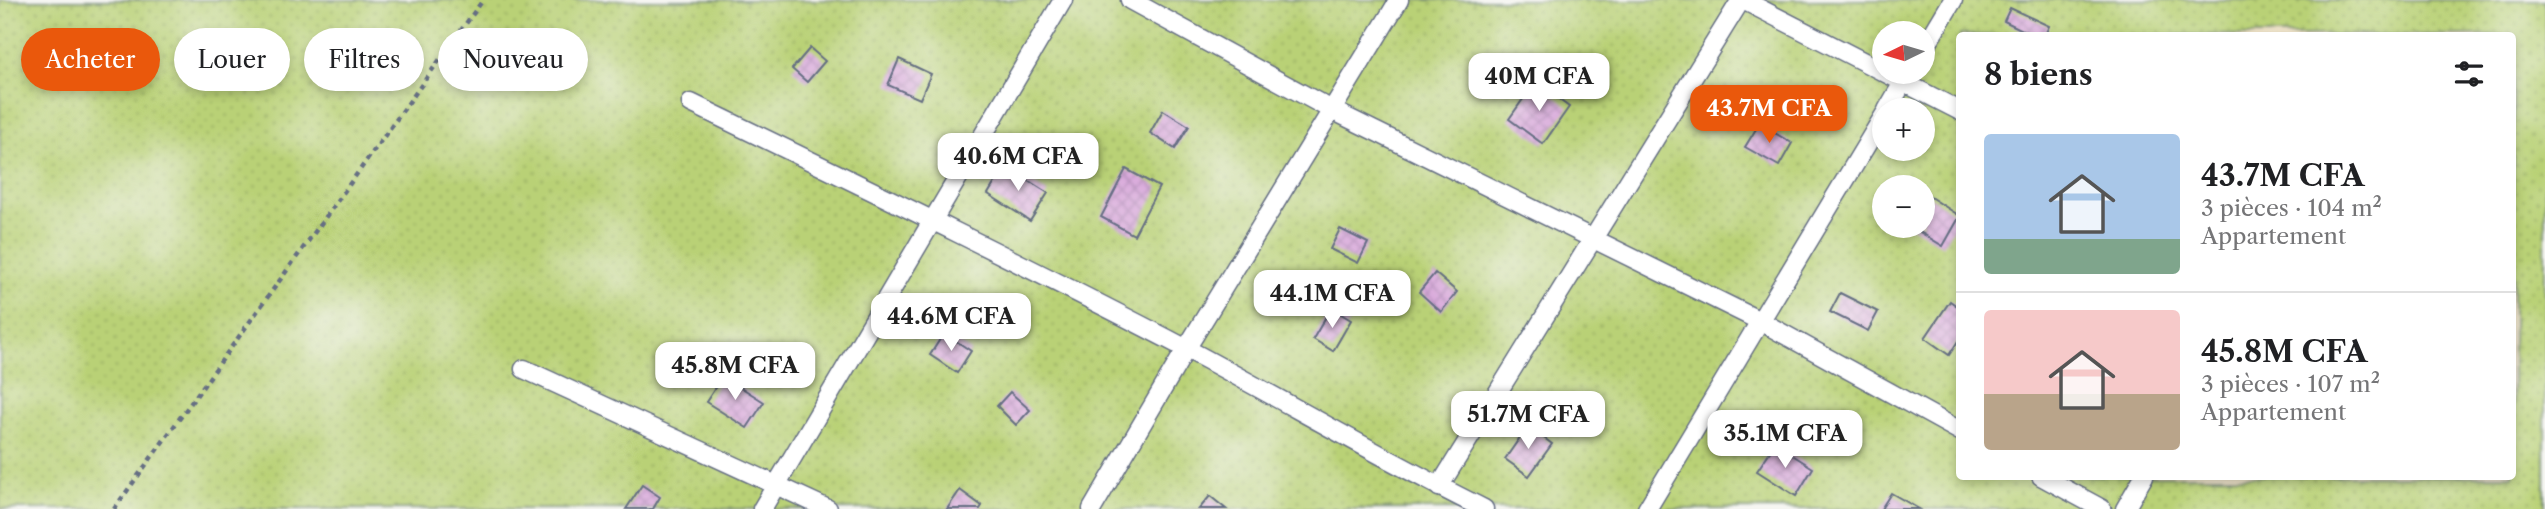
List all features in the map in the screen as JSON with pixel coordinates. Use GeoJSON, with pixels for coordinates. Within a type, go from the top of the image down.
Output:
{"type":"FeatureCollection","features":[{"type":"Feature","properties":{"kind":"lane"},"geometry":{"type":"LineString","coordinates":[[762,509],[1063,0]]}},
{"type":"Feature","properties":{"kind":"lane"},"geometry":{"type":"LineString","coordinates":[[1130,0],[1332,110],[1760,321],[1956,429]]}},
{"type":"Feature","properties":{"kind":"lane"},"geometry":{"type":"LineString","coordinates":[[1092,509],[1186,349],[1399,0]]}},
{"type":"Feature","properties":{"kind":"lane"},"geometry":{"type":"LineString","coordinates":[[1439,487],[1742,0],[1872,61]]}},
{"type":"Feature","properties":{"kind":"lane"},"geometry":{"type":"LineString","coordinates":[[1936,28],[1953,0]]}},
{"type":"Feature","properties":{"kind":"lane"},"geometry":{"type":"LineString","coordinates":[[1918,84],[1956,108]]}},
{"type":"Feature","properties":{"kind":"lane"},"geometry":{"type":"LineString","coordinates":[[691,103],[934,220],[1186,349],[1484,509]]}},
{"type":"Feature","properties":{"kind":"lane"},"geometry":{"type":"LineString","coordinates":[[1647,509],[1872,135]]}},
{"type":"Feature","properties":{"kind":"lane"},"geometry":{"type":"LineString","coordinates":[[524,369],[828,509]]}},
{"type":"Feature","properties":{"kind":"lane"},"geometry":{"type":"LineString","coordinates":[[2049,480],[2102,509]]}},
{"type":"Feature","properties":{"kind":"lane"},"geometry":{"type":"LineString","coordinates":[[2125,509],[2142,480]]}},
{"type":"Feature","properties":{"kind":"path"},"geometry":{"type":"LineString","coordinates":[[114,509],[483,0]]}},
{"type":"Feature","properties":{"kind":"green space"},"geometry":{"type":"Polygon","coordinates":[[[0,0],[2545,0],[2545,509],[0,509],[0,0]]]}},
{"type":"Feature","properties":{"kind":"building"},"geometry":{"type":"Polygon","coordinates":[[[2010,8],[2049,26],[2046,32],[2027,32],[2004,21],[2010,8]]]}},
{"type":"Feature","properties":{"kind":"building"},"geometry":{"type":"Polygon","coordinates":[[[810,48],[825,61],[807,82],[792,69],[810,48]]]}},
{"type":"Feature","properties":{"kind":"building"},"geometry":{"type":"Polygon","coordinates":[[[899,59],[931,74],[920,99],[888,85],[899,59]]]}},
{"type":"Feature","properties":{"kind":"building"},"geometry":{"type":"Polygon","coordinates":[[[1535,82],[1569,107],[1543,144],[1509,119],[1535,82]]]}},
{"type":"Feature","properties":{"kind":"building"},"geometry":{"type":"Polygon","coordinates":[[[1163,110],[1189,126],[1175,149],[1150,133],[1163,110]]]}},
{"type":"Feature","properties":{"kind":"building"},"geometry":{"type":"Polygon","coordinates":[[[1759,124],[1792,143],[1779,166],[1745,147],[1759,124]]]}},
{"type":"Feature","properties":{"kind":"building"},"geometry":{"type":"Polygon","coordinates":[[[1005,166],[1048,193],[1030,221],[988,194],[1005,166]]]}},
{"type":"Feature","properties":{"kind":"building"},"geometry":{"type":"Polygon","coordinates":[[[1126,169],[1159,187],[1134,235],[1101,217],[1126,169]]]}},
{"type":"Feature","properties":{"kind":"building"},"geometry":{"type":"Polygon","coordinates":[[[1935,200],[1956,213],[1956,223],[1943,246],[1930,238],[1935,238],[1935,200]]]}},
{"type":"Feature","properties":{"kind":"building"},"geometry":{"type":"Polygon","coordinates":[[[1340,229],[1368,243],[1358,263],[1330,249],[1340,229]]]}},
{"type":"Feature","properties":{"kind":"building"},"geometry":{"type":"Polygon","coordinates":[[[1435,273],[1457,292],[1441,312],[1419,292],[1435,273]]]}},
{"type":"Feature","properties":{"kind":"building"},"geometry":{"type":"Polygon","coordinates":[[[1840,293],[1878,312],[1868,331],[1830,312],[1840,293]]]}},
{"type":"Feature","properties":{"kind":"building"},"geometry":{"type":"Polygon","coordinates":[[[1950,301],[1956,305],[1956,344],[1949,355],[1925,338],[1950,301]]]}},
{"type":"Feature","properties":{"kind":"building"},"geometry":{"type":"Polygon","coordinates":[[[1331,308],[1351,320],[1333,351],[1313,339],[1331,308]]]}},
{"type":"Feature","properties":{"kind":"building"},"geometry":{"type":"Polygon","coordinates":[[[944,333],[971,351],[957,373],[930,355],[944,333]]]}},
{"type":"Feature","properties":{"kind":"building"},"geometry":{"type":"Polygon","coordinates":[[[723,376],[764,402],[747,428],[706,402],[723,376]]]}},
{"type":"Feature","properties":{"kind":"building"},"geometry":{"type":"Polygon","coordinates":[[[1010,392],[1030,410],[1016,425],[997,406],[1010,392]]]}},
{"type":"Feature","properties":{"kind":"building"},"geometry":{"type":"Polygon","coordinates":[[[1528,426],[1552,444],[1529,476],[1505,459],[1528,426]]]}},
{"type":"Feature","properties":{"kind":"building"},"geometry":{"type":"Polygon","coordinates":[[[1775,444],[1813,468],[1796,496],[1757,471],[1775,444]]]}},
{"type":"Feature","properties":{"kind":"building"},"geometry":{"type":"Polygon","coordinates":[[[642,485],[660,497],[653,509],[626,509],[642,485]]]}},
{"type":"Feature","properties":{"kind":"building"},"geometry":{"type":"Polygon","coordinates":[[[960,490],[982,506],[980,509],[947,509],[960,490]]]}},
{"type":"Feature","properties":{"kind":"building"},"geometry":{"type":"Polygon","coordinates":[[[1891,493],[1919,509],[1881,509],[1891,493]]]}},
{"type":"Feature","properties":{"kind":"building"},"geometry":{"type":"Polygon","coordinates":[[[1210,496],[1226,509],[1199,509],[1210,496]]]}}]}
